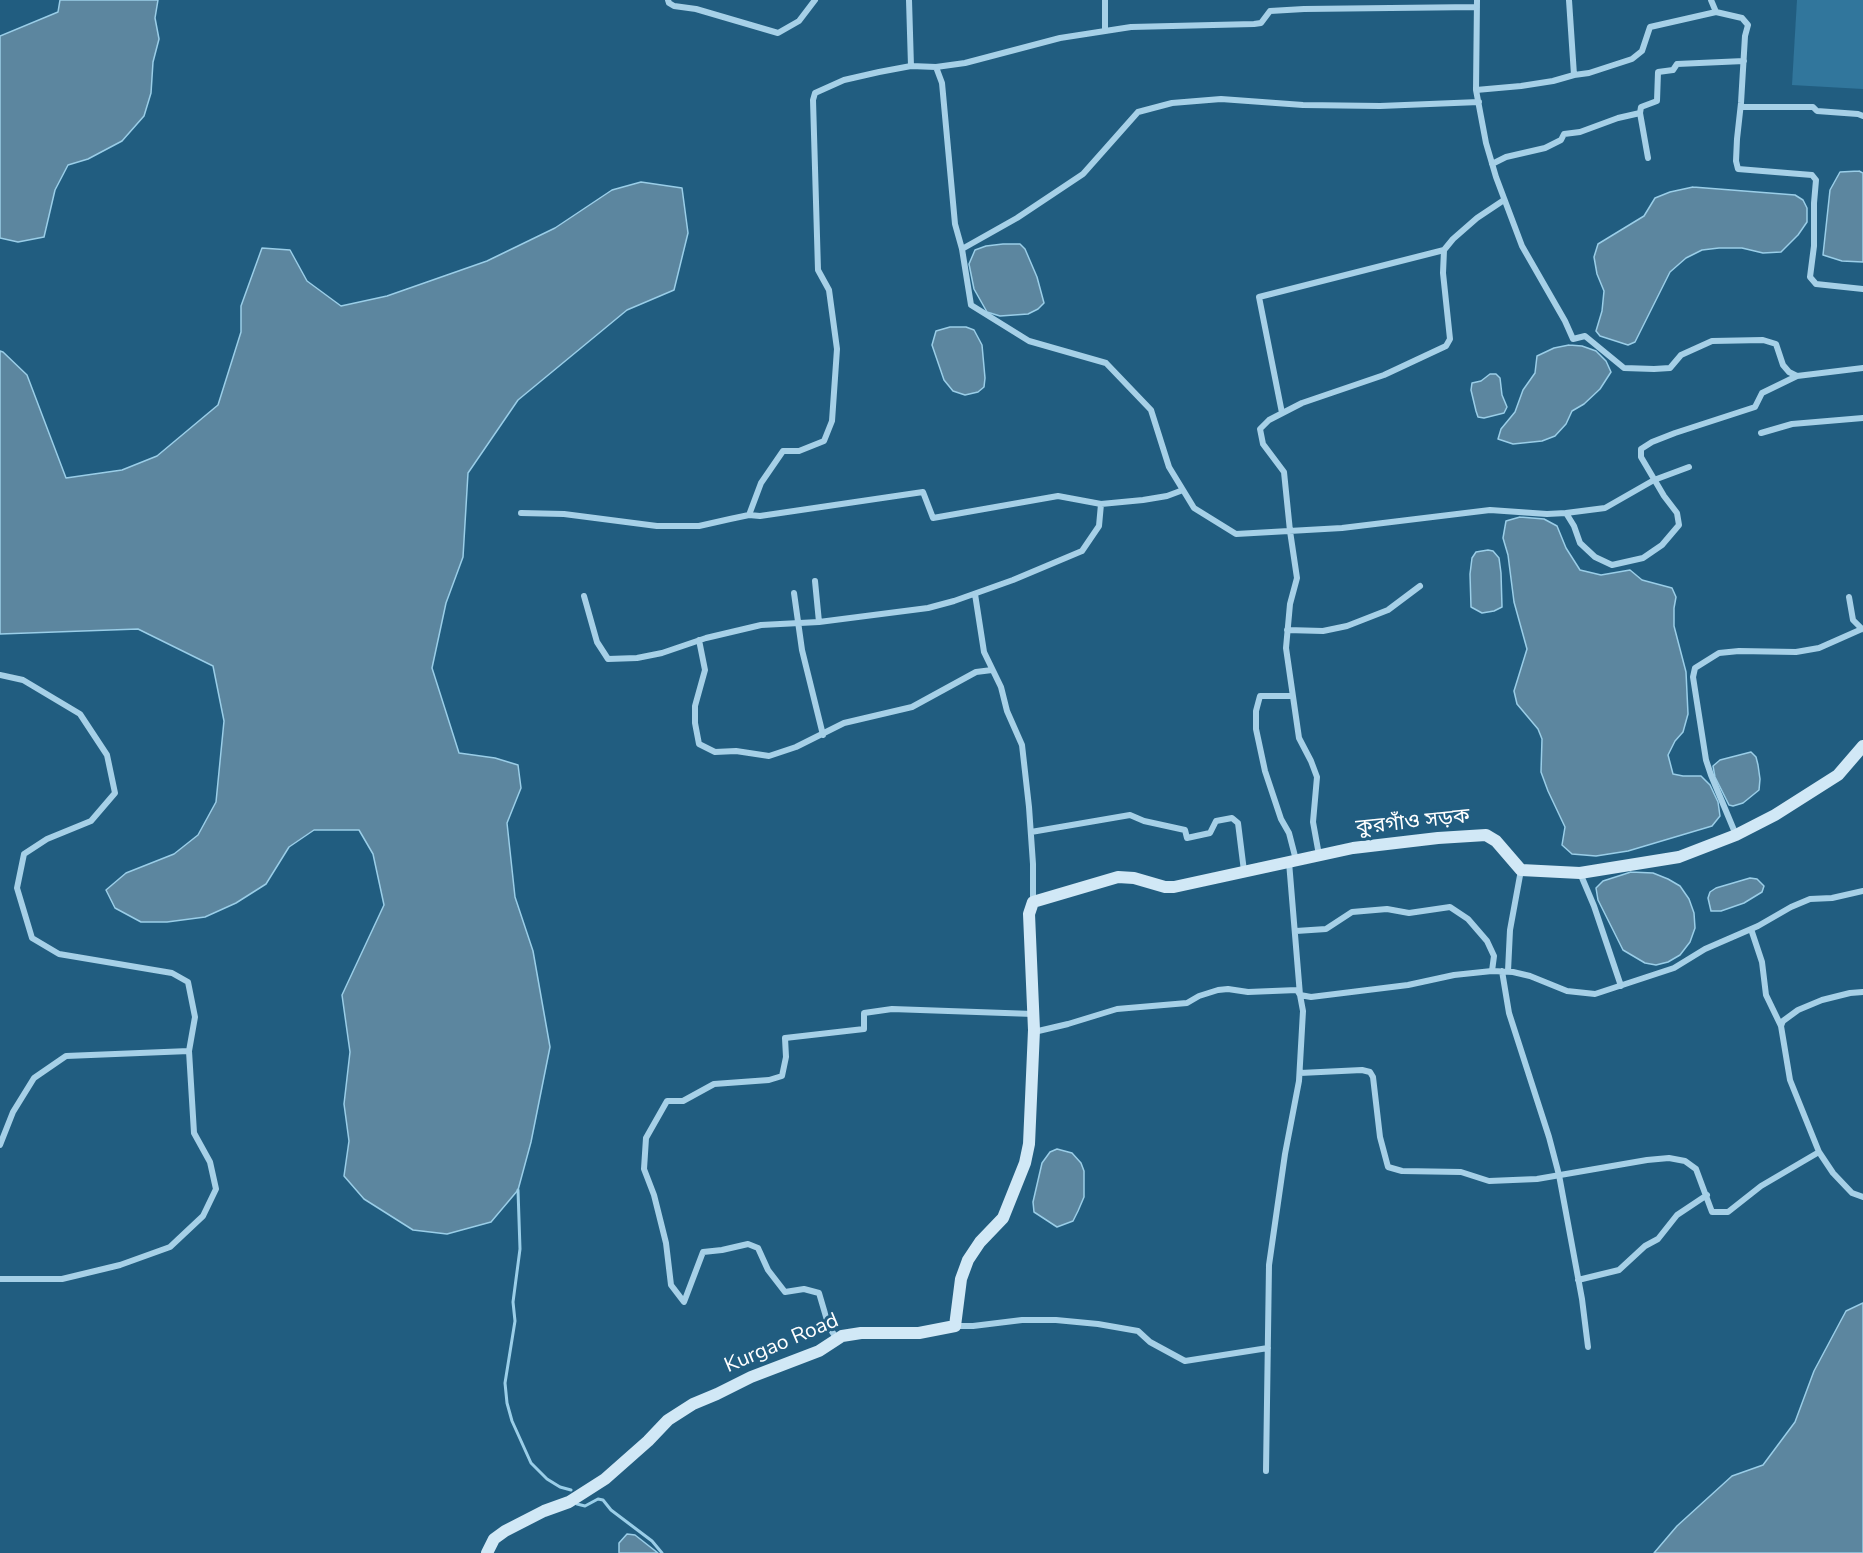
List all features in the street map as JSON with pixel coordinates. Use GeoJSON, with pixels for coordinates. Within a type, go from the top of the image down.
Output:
{"type":"FeatureCollection","features":[{"type":"Feature","properties":{"kind":"street"},"geometry":{"type":"LineString","coordinates":[[668,0],[674,6],[696,9],[778,33],[799,21],[815,0]]}},
{"type":"Feature","properties":{"kind":"street"},"geometry":{"type":"LineString","coordinates":[[909,0],[911,66]]}},
{"type":"Feature","properties":{"kind":"street"},"geometry":{"type":"LineString","coordinates":[[1105,0],[1105,31]]}},
{"type":"Feature","properties":{"kind":"street"},"geometry":{"type":"LineString","coordinates":[[1569,0],[1574,75]]}},
{"type":"Feature","properties":{"kind":"street"},"geometry":{"type":"LineString","coordinates":[[1711,0],[1716,12]]}},
{"type":"Feature","properties":{"kind":"street"},"geometry":{"type":"LineString","coordinates":[[749,515],[761,483],[783,452],[799,451],[824,441],[832,421],[837,349],[829,290],[818,270],[813,100],[815,93],[844,80],[911,66],[936,67],[965,63],[1060,38],[1131,27],[1261,23],[1270,11],[1477,3],[1476,90],[1492,164],[1522,246],[1573,339],[1585,336],[1624,368],[1654,369],[1670,368],[1681,355],[1712,341],[1763,340],[1776,344],[1783,365],[1797,376]]}},
{"type":"Feature","properties":{"kind":"street"},"geometry":{"type":"LineString","coordinates":[[1476,90],[1553,81],[1589,73],[1632,59],[1642,51],[1650,27],[1716,12],[1742,18],[1748,25],[1745,36],[1736,161],[1738,170],[1812,176],[1816,180],[1814,246],[1810,277],[1816,284],[1863,289]]}},
{"type":"Feature","properties":{"kind":"street"},"geometry":{"type":"LineString","coordinates":[[1648,158],[1640,113],[1641,107],[1657,101],[1658,72],[1673,70],[1677,64],[1744,61]]}},
{"type":"Feature","properties":{"kind":"street"},"geometry":{"type":"LineString","coordinates":[[936,67],[942,83],[955,224],[962,249],[971,305],[1029,340],[1106,363],[1151,410],[1169,467],[1194,508],[1236,534],[1342,528],[1490,510],[1547,514],[1605,508],[1654,480],[1689,467]]}},
{"type":"Feature","properties":{"kind":"street"},"geometry":{"type":"LineString","coordinates":[[962,249],[1017,218],[1083,174],[1138,112],[1172,104],[1221,99],[1303,105],[1380,106],[1479,102]]}},
{"type":"Feature","properties":{"kind":"street"},"geometry":{"type":"LineString","coordinates":[[1741,107],[1813,107],[1817,111],[1863,116]]}},
{"type":"Feature","properties":{"kind":"street"},"geometry":{"type":"LineString","coordinates":[[1492,164],[1506,157],[1545,148],[1562,140],[1564,134],[1580,132],[1640,113]]}},
{"type":"Feature","properties":{"kind":"street"},"geometry":{"type":"LineString","coordinates":[[1282,413],[1259,297],[1444,250],[1477,218],[1504,200]]}},
{"type":"Feature","properties":{"kind":"street"},"geometry":{"type":"LineString","coordinates":[[1319,855],[1313,822],[1317,777],[1299,738],[1286,648],[1290,604],[1297,578],[1284,472],[1263,444],[1260,429],[1269,420],[1302,403],[1384,375],[1446,346],[1450,339],[1443,273],[1444,250]]}},
{"type":"Feature","properties":{"kind":"street"},"geometry":{"type":"LineString","coordinates":[[1566,513],[1580,543],[1595,557],[1612,565],[1643,558],[1662,545],[1679,525],[1677,513],[1641,457],[1641,449],[1652,441],[1755,407],[1761,393],[1797,376],[1863,368]]}},
{"type":"Feature","properties":{"kind":"street"},"geometry":{"type":"LineString","coordinates":[[1761,433],[1792,424],[1863,418]]}},
{"type":"Feature","properties":{"kind":"street"},"geometry":{"type":"LineString","coordinates":[[520,513],[564,514],[657,526],[699,526],[749,515],[760,516],[923,492],[933,518],[1058,496],[1101,504],[1167,496],[1183,490]]}},
{"type":"Feature","properties":{"kind":"street"},"geometry":{"type":"LineString","coordinates":[[584,596],[597,642],[608,659],[637,658],[662,653],[699,640],[760,625],[819,622],[928,608],[975,594],[1082,551],[1099,526],[1101,504]]}},
{"type":"Feature","properties":{"kind":"street"},"geometry":{"type":"LineString","coordinates":[[815,581],[819,622]]}},
{"type":"Feature","properties":{"kind":"street"},"geometry":{"type":"LineString","coordinates":[[1287,630],[1323,631],[1347,626],[1388,610],[1420,586]]}},
{"type":"Feature","properties":{"kind":"street"},"geometry":{"type":"LineString","coordinates":[[794,593],[802,650],[823,735]]}},
{"type":"Feature","properties":{"kind":"street"},"geometry":{"type":"LineString","coordinates":[[975,594],[984,652],[1022,745],[1026,765],[1033,902],[1029,914],[1033,1032],[1030,1131],[1025,1163],[1003,1218],[980,1242],[968,1260],[961,1279],[955,1326],[1022,1320],[1098,1324],[1138,1331],[1150,1342],[1185,1361],[1268,1348]]}},
{"type":"Feature","properties":{"kind":"street"},"geometry":{"type":"LineString","coordinates":[[1736,835],[1706,760],[1692,677],[1695,668],[1719,653],[1796,652],[1819,648],[1862,629],[1853,620],[1849,597]]}},
{"type":"Feature","properties":{"kind":"street"},"geometry":{"type":"LineString","coordinates":[[699,640],[705,670],[695,706],[695,723],[699,744],[715,752],[735,751],[770,756],[823,735],[844,723],[912,707],[976,672],[992,670]]}},
{"type":"Feature","properties":{"kind":"street"},"geometry":{"type":"LineString","coordinates":[[0,675],[24,680],[80,714],[107,755],[115,793],[91,821],[47,839],[24,854],[17,888],[32,938],[59,954],[172,973],[188,982],[195,1017],[189,1051],[194,1133],[210,1162],[216,1190],[203,1216],[170,1247],[120,1265],[62,1279],[0,1279]]}},
{"type":"Feature","properties":{"kind":"street"},"geometry":{"type":"LineString","coordinates":[[1266,1471],[1269,1265],[1285,1154],[1296,1107],[1303,1011],[1289,832],[1281,819],[1265,771],[1256,729],[1256,711],[1260,696],[1292,696]]}},
{"type":"Feature","properties":{"kind":"street"},"geometry":{"type":"LineString","coordinates":[[1588,1347],[1559,1175],[1509,1013],[1505,971],[1521,870],[1580,873],[1679,857],[1736,835],[1775,815],[1838,775],[1863,746]]}},
{"type":"Feature","properties":{"kind":"street"},"geometry":{"type":"LineString","coordinates":[[1031,832],[1130,815],[1185,830],[1187,838],[1210,832],[1216,820],[1232,818],[1238,823],[1244,873]]}},
{"type":"Feature","properties":{"kind":"street","name":"কুরগাঁও সড়ক"},"geometry":{"type":"LineString","coordinates":[[1033,902],[1118,877],[1134,878],[1165,887],[1174,887],[1353,848],[1438,838],[1486,835],[1496,841],[1521,870]]}},
{"type":"Feature","properties":{"kind":"street"},"geometry":{"type":"LineString","coordinates":[[1580,873],[1594,906],[1621,986]]}},
{"type":"Feature","properties":{"kind":"street"},"geometry":{"type":"LineString","coordinates":[[1033,1032],[1068,1024],[1117,1008],[1187,1003],[1199,996],[1228,988],[1248,992],[1297,990],[1300,995],[1311,997],[1408,985],[1492,970],[1530,976],[1568,991],[1595,994],[1674,968],[1705,949],[1810,899],[1832,898],[1863,891]]}},
{"type":"Feature","properties":{"kind":"street"},"geometry":{"type":"LineString","coordinates":[[1296,931],[1326,929],[1352,912],[1387,909],[1409,913],[1450,907],[1468,919],[1487,941],[1494,956],[1492,970]]}},
{"type":"Feature","properties":{"kind":"street"},"geometry":{"type":"LineString","coordinates":[[1751,929],[1762,962],[1766,995],[1781,1026],[1790,1080],[1819,1152],[1833,1173],[1852,1192],[1863,1197]]}},
{"type":"Feature","properties":{"kind":"street"},"geometry":{"type":"LineString","coordinates":[[1781,1026],[1783,1021],[1798,1010],[1822,1000],[1863,992]]}},
{"type":"Feature","properties":{"kind":"street"},"geometry":{"type":"LineString","coordinates":[[837,1339],[829,1327],[819,1293],[804,1289],[785,1292],[768,1270],[758,1248],[748,1244],[703,1252],[684,1302],[671,1285],[666,1243],[654,1195],[644,1169],[646,1138],[667,1101],[682,1101],[714,1084],[769,1080],[782,1076],[786,1057],[785,1038],[864,1029],[864,1013],[892,1009],[1033,1014]]}},
{"type":"Feature","properties":{"kind":"street"},"geometry":{"type":"LineString","coordinates":[[0,1145],[13,1112],[34,1078],[66,1056],[189,1051]]}},
{"type":"Feature","properties":{"kind":"street"},"geometry":{"type":"LineString","coordinates":[[1300,1073],[1362,1070],[1370,1072],[1373,1077],[1380,1137],[1388,1167],[1402,1171],[1461,1172],[1489,1181],[1537,1179],[1669,1158],[1685,1161],[1696,1169],[1712,1212],[1728,1212],[1761,1186],[1819,1152]]}},
{"type":"Feature","properties":{"kind":"street"},"geometry":{"type":"LineString","coordinates":[[1578,1280],[1619,1270],[1645,1246],[1658,1239],[1677,1215],[1707,1195]]}},
{"type":"Feature","properties":{"kind":"street","name":"Kurgao Road"},"geometry":{"type":"LineString","coordinates":[[487,1553],[494,1539],[505,1531],[544,1511],[569,1502],[605,1479],[668,1420],[693,1404],[760,1373],[819,1351],[842,1336],[861,1333],[920,1333],[955,1326]]}},
{"type":"Feature","properties":{"kind":"shaded area"},"geometry":{"type":"Polygon","coordinates":[[[60,0],[158,0],[155,18],[159,39],[153,62],[151,93],[144,116],[122,141],[88,159],[68,165],[55,190],[44,237],[18,242],[0,238],[0,36],[58,12],[60,0]]]}},
{"type":"Feature","properties":{"kind":"shaded area"},"geometry":{"type":"Polygon","coordinates":[[[1797,0],[1863,0],[1863,89],[1792,85],[1797,0]]]}},
{"type":"Feature","properties":{"kind":"shaded area"},"geometry":{"type":"Polygon","coordinates":[[[1859,171],[1863,173],[1863,262],[1842,261],[1823,255],[1830,190],[1840,172],[1859,171]]]}},
{"type":"Feature","properties":{"kind":"shaded area"},"geometry":{"type":"Polygon","coordinates":[[[641,182],[682,188],[688,233],[674,290],[627,310],[518,400],[468,473],[463,557],[446,603],[432,668],[459,753],[495,758],[518,765],[521,788],[507,823],[515,897],[533,951],[550,1047],[531,1142],[518,1190],[491,1222],[447,1234],[413,1230],[364,1199],[344,1176],[349,1141],[344,1104],[350,1052],[342,995],[384,905],[373,854],[359,830],[314,830],[289,847],[266,884],[236,903],[205,917],[167,922],[141,922],[115,908],[106,890],[126,873],[174,854],[198,835],[216,802],[224,721],[213,666],[138,629],[0,634],[0,351],[27,375],[66,478],[122,470],[157,456],[218,405],[241,332],[241,306],[262,248],[290,250],[307,281],[341,306],[387,296],[487,261],[555,228],[612,190],[641,182]]]}},
{"type":"Feature","properties":{"kind":"shaded area"},"geometry":{"type":"Polygon","coordinates":[[[1693,187],[1795,195],[1803,200],[1807,208],[1807,222],[1781,252],[1763,253],[1742,248],[1719,248],[1702,250],[1686,258],[1670,272],[1635,342],[1628,345],[1600,336],[1596,331],[1602,311],[1604,291],[1597,274],[1594,257],[1598,244],[1644,216],[1655,198],[1693,187]]]}},
{"type":"Feature","properties":{"kind":"shaded area"},"geometry":{"type":"Polygon","coordinates":[[[1003,244],[1020,244],[1025,249],[1037,277],[1044,303],[1028,314],[1000,316],[987,312],[974,289],[969,264],[975,250],[1003,244]]]}},
{"type":"Feature","properties":{"kind":"shaded area"},"geometry":{"type":"Polygon","coordinates":[[[950,327],[966,327],[974,330],[982,345],[985,378],[984,387],[978,392],[965,395],[953,391],[944,380],[932,345],[936,331],[950,327]]]}},
{"type":"Feature","properties":{"kind":"shaded area"},"geometry":{"type":"Polygon","coordinates":[[[1569,345],[1582,346],[1596,351],[1606,361],[1611,372],[1600,389],[1584,404],[1572,411],[1566,424],[1555,436],[1542,441],[1513,444],[1498,439],[1501,429],[1515,412],[1523,390],[1535,373],[1537,356],[1554,348],[1569,345]]]}},
{"type":"Feature","properties":{"kind":"shaded area"},"geometry":{"type":"Polygon","coordinates":[[[1490,374],[1496,374],[1500,378],[1502,395],[1507,407],[1504,413],[1484,418],[1478,417],[1471,390],[1472,383],[1481,381],[1490,374]]]}},
{"type":"Feature","properties":{"kind":"shaded area"},"geometry":{"type":"Polygon","coordinates":[[[1520,517],[1544,519],[1557,526],[1566,548],[1580,570],[1601,575],[1630,570],[1642,580],[1672,588],[1676,597],[1674,626],[1686,672],[1688,714],[1683,732],[1668,755],[1673,774],[1701,776],[1710,785],[1718,802],[1720,816],[1712,826],[1628,851],[1596,856],[1572,854],[1562,845],[1565,827],[1541,772],[1542,739],[1538,729],[1517,704],[1514,691],[1527,649],[1514,602],[1508,555],[1503,538],[1506,521],[1520,517]]]}},
{"type":"Feature","properties":{"kind":"shaded area"},"geometry":{"type":"Polygon","coordinates":[[[1493,551],[1499,558],[1502,607],[1482,613],[1471,607],[1470,574],[1472,558],[1476,552],[1493,551]]]}},
{"type":"Feature","properties":{"kind":"shaded area"},"geometry":{"type":"Polygon","coordinates":[[[1751,752],[1756,757],[1758,765],[1759,790],[1743,803],[1729,805],[1715,777],[1713,766],[1720,760],[1751,752]]]}},
{"type":"Feature","properties":{"kind":"shaded area"},"geometry":{"type":"Polygon","coordinates":[[[1631,872],[1653,873],[1668,879],[1680,886],[1689,899],[1694,913],[1695,928],[1690,942],[1680,955],[1668,962],[1656,965],[1645,963],[1623,950],[1598,900],[1596,888],[1603,881],[1631,872]]]}},
{"type":"Feature","properties":{"kind":"shaded area"},"geometry":{"type":"Polygon","coordinates":[[[1750,878],[1757,879],[1764,886],[1762,892],[1744,903],[1721,911],[1711,911],[1708,898],[1710,892],[1750,878]]]}},
{"type":"Feature","properties":{"kind":"shaded area"},"geometry":{"type":"Polygon","coordinates":[[[1057,1149],[1072,1153],[1081,1163],[1084,1171],[1084,1197],[1073,1221],[1057,1227],[1034,1212],[1033,1202],[1042,1163],[1050,1152],[1057,1149]]]}},
{"type":"Feature","properties":{"kind":"shaded area"},"geometry":{"type":"Polygon","coordinates":[[[1863,1303],[1863,1553],[1654,1553],[1677,1526],[1732,1476],[1763,1465],[1795,1422],[1814,1371],[1846,1311],[1863,1303]]]}},
{"type":"Feature","properties":{"kind":"shaded area"},"geometry":{"type":"Polygon","coordinates":[[[627,1534],[635,1535],[658,1553],[619,1553],[619,1543],[627,1534]]]}},
{"type":"Feature","properties":{"kind":"waterway"},"geometry":{"type":"LineString","coordinates":[[518,1190],[520,1249],[513,1302],[515,1321],[505,1383],[507,1403],[512,1421],[531,1463],[547,1479],[560,1487],[571,1490]]}},
{"type":"Feature","properties":{"kind":"waterway"},"geometry":{"type":"LineString","coordinates":[[577,1504],[585,1506],[598,1499],[603,1500],[611,1510],[652,1541],[662,1553]]}}]}
